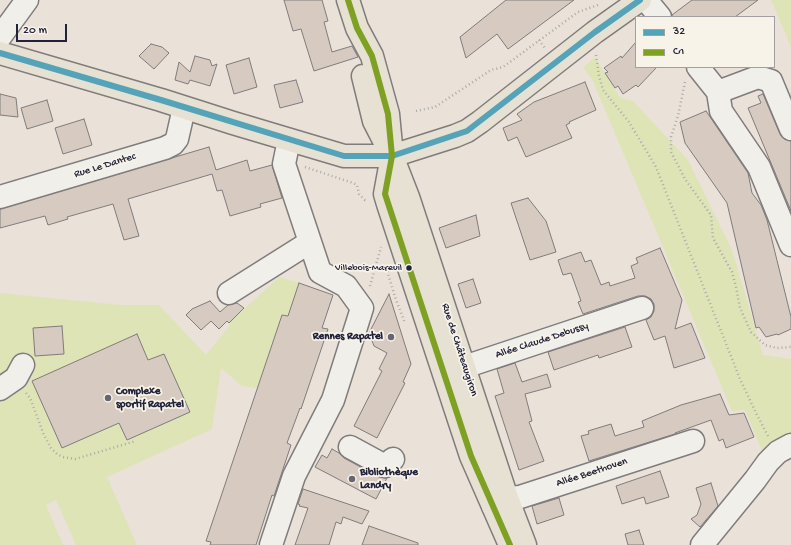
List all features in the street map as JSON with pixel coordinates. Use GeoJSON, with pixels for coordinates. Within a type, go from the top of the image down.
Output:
{"type":"FeatureCollection","features":[{"type":"Feature","properties":{"kind":"main road","name":"Rue de Châteaugiron"},"geometry":{"type":"LineString","coordinates":[[348,0],[357,28],[358,54],[374,121],[392,156],[413,210],[465,366],[510,545]]}},
{"type":"Feature","properties":{"kind":"main road"},"geometry":{"type":"LineString","coordinates":[[0,53],[162,100],[344,156],[392,156],[467,131],[595,32],[640,0]]}},
{"type":"Feature","properties":{"kind":"main road","name":"Rue de Châteaugiron"},"geometry":{"type":"LineString","coordinates":[[392,156],[385,194],[471,456],[525,545]]}},
{"type":"Feature","properties":{"kind":"street"},"geometry":{"type":"LineString","coordinates":[[0,37],[27,0]]}},
{"type":"Feature","properties":{"kind":"street"},"geometry":{"type":"LineString","coordinates":[[646,0],[659,16]]}},
{"type":"Feature","properties":{"kind":"street"},"geometry":{"type":"LineString","coordinates":[[692,73],[718,92],[721,111],[759,167],[791,245]]}},
{"type":"Feature","properties":{"kind":"street"},"geometry":{"type":"LineString","coordinates":[[718,92],[758,76],[771,81],[791,129]]}},
{"type":"Feature","properties":{"kind":"street","name":"Rue Le Dantec"},"geometry":{"type":"LineString","coordinates":[[0,197],[165,148],[173,144],[177,139],[184,108]]}},
{"type":"Feature","properties":{"kind":"street"},"geometry":{"type":"LineString","coordinates":[[271,545],[294,476],[333,400],[362,308],[346,286],[320,272],[284,164],[289,140]]}},
{"type":"Feature","properties":{"kind":"street"},"geometry":{"type":"LineString","coordinates":[[229,293],[313,250]]}},
{"type":"Feature","properties":{"kind":"street","name":"Allée Claude Debussy"},"geometry":{"type":"LineString","coordinates":[[443,374],[642,308]]}},
{"type":"Feature","properties":{"kind":"street","name":"Allée Beethoven"},"geometry":{"type":"LineString","coordinates":[[500,502],[520,497],[693,440]]}},
{"type":"Feature","properties":{"kind":"street"},"geometry":{"type":"LineString","coordinates":[[350,447],[385,466],[393,459]]}},
{"type":"Feature","properties":{"kind":"street"},"geometry":{"type":"LineString","coordinates":[[702,545],[784,449]]}},
{"type":"Feature","properties":{"kind":"path"},"geometry":{"type":"LineString","coordinates":[[416,111],[435,107],[491,70],[503,67],[533,47],[578,12],[594,6]]}},
{"type":"Feature","properties":{"kind":"path"},"geometry":{"type":"LineString","coordinates":[[595,52],[603,90],[629,122],[656,167],[740,379],[757,415],[784,449]]}},
{"type":"Feature","properties":{"kind":"path"},"geometry":{"type":"LineString","coordinates":[[692,73],[671,137],[671,152],[685,179],[711,215],[713,238],[732,272],[740,308],[751,332],[765,344],[777,348],[791,347]]}},
{"type":"Feature","properties":{"kind":"path"},"geometry":{"type":"LineString","coordinates":[[347,181],[353,183]]}},
{"type":"Feature","properties":{"kind":"path"},"geometry":{"type":"LineString","coordinates":[[368,289],[377,262]]}},
{"type":"Feature","properties":{"kind":"path"},"geometry":{"type":"LineString","coordinates":[[13,377],[30,398],[44,436],[51,448],[63,458],[75,459],[136,441]]}},
{"type":"Feature","properties":{"kind":"green space"},"geometry":{"type":"Polygon","coordinates":[[[771,0],[791,0],[791,47],[771,0]]]}},
{"type":"Feature","properties":{"kind":"green space"},"geometry":{"type":"Polygon","coordinates":[[[595,57],[620,98],[633,101],[688,160],[732,250],[763,355],[791,359],[791,443],[766,460],[745,410],[732,411],[592,79],[583,68],[595,57]]]}},
{"type":"Feature","properties":{"kind":"green space","name":"Complexe sportif Rapatel"},"geometry":{"type":"Polygon","coordinates":[[[279,277],[299,283],[288,316],[282,315],[258,388],[242,386],[221,368],[212,429],[107,477],[137,545],[76,545],[56,500],[46,505],[63,545],[0,545],[0,293],[121,305],[159,305],[206,355],[229,326],[230,322],[279,277]]]}},
{"type":"Feature","properties":{"kind":"building"},"geometry":{"type":"Polygon","coordinates":[[[284,0],[322,0],[328,21],[324,22],[332,52],[352,46],[358,57],[314,71],[301,29],[293,31],[284,0]]]}},
{"type":"Feature","properties":{"kind":"building"},"geometry":{"type":"Polygon","coordinates":[[[506,0],[574,0],[508,49],[497,34],[466,58],[460,37],[506,0]]]}},
{"type":"Feature","properties":{"kind":"building"},"geometry":{"type":"Polygon","coordinates":[[[692,0],[758,0],[736,16],[672,15],[692,0]]]}},
{"type":"Feature","properties":{"kind":"building"},"geometry":{"type":"Polygon","coordinates":[[[635,43],[635,68],[656,68],[638,87],[636,85],[623,94],[618,86],[615,88],[605,73],[608,72],[604,68],[621,56],[622,58],[635,43]]]}},
{"type":"Feature","properties":{"kind":"building"},"geometry":{"type":"Polygon","coordinates":[[[151,44],[162,47],[169,53],[154,69],[139,56],[151,44]]]}},
{"type":"Feature","properties":{"kind":"building"},"geometry":{"type":"Polygon","coordinates":[[[195,56],[210,60],[212,66],[217,64],[210,86],[190,80],[188,84],[175,80],[179,62],[190,72],[195,56]]]}},
{"type":"Feature","properties":{"kind":"building"},"geometry":{"type":"Polygon","coordinates":[[[249,58],[257,87],[234,94],[226,65],[249,58]]]}},
{"type":"Feature","properties":{"kind":"building"},"geometry":{"type":"Polygon","coordinates":[[[296,80],[303,102],[280,108],[274,85],[296,80]]]}},
{"type":"Feature","properties":{"kind":"building"},"geometry":{"type":"Polygon","coordinates":[[[585,82],[596,110],[569,122],[570,123],[566,125],[572,138],[526,157],[517,137],[508,141],[503,128],[522,120],[517,114],[534,102],[585,82]]]}},
{"type":"Feature","properties":{"kind":"building"},"geometry":{"type":"Polygon","coordinates":[[[0,94],[16,98],[18,117],[0,115],[0,94]]]}},
{"type":"Feature","properties":{"kind":"building"},"geometry":{"type":"Polygon","coordinates":[[[763,94],[780,134],[784,139],[791,141],[791,211],[748,108],[761,103],[758,96],[763,94]]]}},
{"type":"Feature","properties":{"kind":"building"},"geometry":{"type":"Polygon","coordinates":[[[47,100],[53,121],[27,129],[21,108],[47,100]]]}},
{"type":"Feature","properties":{"kind":"building"},"geometry":{"type":"Polygon","coordinates":[[[706,111],[748,173],[752,193],[761,205],[767,220],[791,317],[791,329],[778,335],[766,337],[759,327],[756,328],[727,203],[685,143],[680,122],[706,111]]]}},
{"type":"Feature","properties":{"kind":"building"},"geometry":{"type":"Polygon","coordinates":[[[84,119],[92,145],[63,154],[55,128],[84,119]]]}},
{"type":"Feature","properties":{"kind":"building"},"geometry":{"type":"Polygon","coordinates":[[[209,147],[216,170],[247,160],[250,171],[272,165],[282,198],[260,204],[261,207],[230,216],[222,190],[217,191],[212,174],[128,199],[139,236],[124,240],[113,204],[67,217],[68,219],[48,225],[45,216],[0,228],[0,209],[209,147]]]}},
{"type":"Feature","properties":{"kind":"building"},"geometry":{"type":"Polygon","coordinates":[[[528,198],[546,221],[556,252],[530,260],[511,203],[528,198]]]}},
{"type":"Feature","properties":{"kind":"building"},"geometry":{"type":"Polygon","coordinates":[[[476,215],[480,236],[446,248],[439,228],[476,215]]]}},
{"type":"Feature","properties":{"kind":"building"},"geometry":{"type":"Polygon","coordinates":[[[660,248],[682,300],[675,329],[691,323],[705,358],[674,368],[665,336],[654,340],[646,320],[651,317],[654,311],[654,304],[651,299],[645,296],[638,296],[583,314],[578,302],[581,301],[571,273],[563,275],[558,260],[581,252],[585,262],[591,260],[601,285],[609,282],[610,286],[635,278],[631,266],[638,263],[636,258],[660,248]]]}},
{"type":"Feature","properties":{"kind":"building"},"geometry":{"type":"Polygon","coordinates":[[[473,279],[481,303],[466,308],[458,284],[473,279]]]}},
{"type":"Feature","properties":{"kind":"building"},"geometry":{"type":"Polygon","coordinates":[[[299,283],[333,295],[322,328],[328,329],[301,409],[300,408],[287,443],[291,445],[274,496],[272,495],[256,545],[210,545],[211,542],[206,541],[282,315],[288,316],[299,283]]]}},
{"type":"Feature","properties":{"kind":"building"},"geometry":{"type":"Polygon","coordinates":[[[389,294],[411,364],[403,382],[405,383],[377,438],[354,426],[382,371],[379,369],[387,353],[374,346],[369,333],[389,294]]]}},
{"type":"Feature","properties":{"kind":"building"},"geometry":{"type":"Polygon","coordinates":[[[210,301],[220,312],[228,305],[237,303],[244,308],[229,323],[227,321],[219,329],[211,321],[201,330],[186,315],[192,309],[210,301]]]}},
{"type":"Feature","properties":{"kind":"building"},"geometry":{"type":"Polygon","coordinates":[[[62,326],[64,354],[35,356],[33,328],[62,326]]]}},
{"type":"Feature","properties":{"kind":"building"},"geometry":{"type":"Polygon","coordinates":[[[625,327],[632,347],[599,358],[598,355],[554,370],[548,352],[625,327]]]}},
{"type":"Feature","properties":{"kind":"building"},"geometry":{"type":"Polygon","coordinates":[[[137,334],[148,360],[164,354],[190,412],[127,440],[119,423],[62,448],[32,381],[137,334]]]}},
{"type":"Feature","properties":{"kind":"building"},"geometry":{"type":"Polygon","coordinates":[[[515,363],[522,382],[547,374],[551,387],[525,394],[532,421],[529,422],[544,461],[519,470],[495,396],[504,393],[497,369],[515,363]]]}},
{"type":"Feature","properties":{"kind":"building"},"geometry":{"type":"Polygon","coordinates":[[[720,394],[729,415],[744,413],[754,437],[726,448],[723,439],[719,441],[711,420],[675,434],[589,461],[581,436],[589,434],[588,431],[611,424],[615,436],[644,427],[642,421],[681,405],[720,394]]]}},
{"type":"Feature","properties":{"kind":"building","name":"Bibliothèque Landry"},"geometry":{"type":"Polygon","coordinates":[[[332,449],[344,458],[379,477],[387,478],[376,499],[315,467],[322,455],[327,458],[332,449]]]}},
{"type":"Feature","properties":{"kind":"building"},"geometry":{"type":"Polygon","coordinates":[[[660,471],[669,497],[646,504],[644,497],[622,504],[616,486],[660,471]]]}},
{"type":"Feature","properties":{"kind":"building"},"geometry":{"type":"Polygon","coordinates":[[[711,483],[718,506],[700,527],[691,519],[697,515],[701,504],[696,488],[711,483]]]}},
{"type":"Feature","properties":{"kind":"building"},"geometry":{"type":"Polygon","coordinates":[[[303,489],[369,511],[362,524],[343,517],[341,524],[336,522],[329,545],[295,545],[308,508],[299,506],[300,505],[298,504],[303,489]]]}},
{"type":"Feature","properties":{"kind":"building"},"geometry":{"type":"Polygon","coordinates":[[[559,498],[564,515],[537,524],[532,506],[559,498]]]}},
{"type":"Feature","properties":{"kind":"building"},"geometry":{"type":"Polygon","coordinates":[[[369,526],[418,543],[418,545],[362,545],[369,526]]]}},
{"type":"Feature","properties":{"kind":"building"},"geometry":{"type":"Polygon","coordinates":[[[639,530],[644,545],[628,545],[625,534],[639,530]]]}},
{"type":"Feature","properties":{"kind":"transit line","name":"C1"},"geometry":{"type":"LineString","coordinates":[[348,0],[357,28],[372,56],[388,114],[392,156],[385,194],[471,456],[510,545]]}},
{"type":"Feature","properties":{"kind":"transit line","name":"32"},"geometry":{"type":"LineString","coordinates":[[0,53],[344,156],[392,156],[467,131],[595,32],[640,0]]}},
{"type":"Feature","properties":{"kind":"place","name":"Villebois-Mareuil"},"geometry":{"type":"Point","coordinates":[409,268]}},
{"type":"Feature","properties":{"kind":"place","name":"Rennes Rapatel"},"geometry":{"type":"Point","coordinates":[391,337]}},
{"type":"Feature","properties":{"kind":"place","name":"Complexe sportif Rapatel"},"geometry":{"type":"Point","coordinates":[108,398]}},
{"type":"Feature","properties":{"kind":"place","name":"Bibliothèque Landry"},"geometry":{"type":"Point","coordinates":[352,479]}}]}
